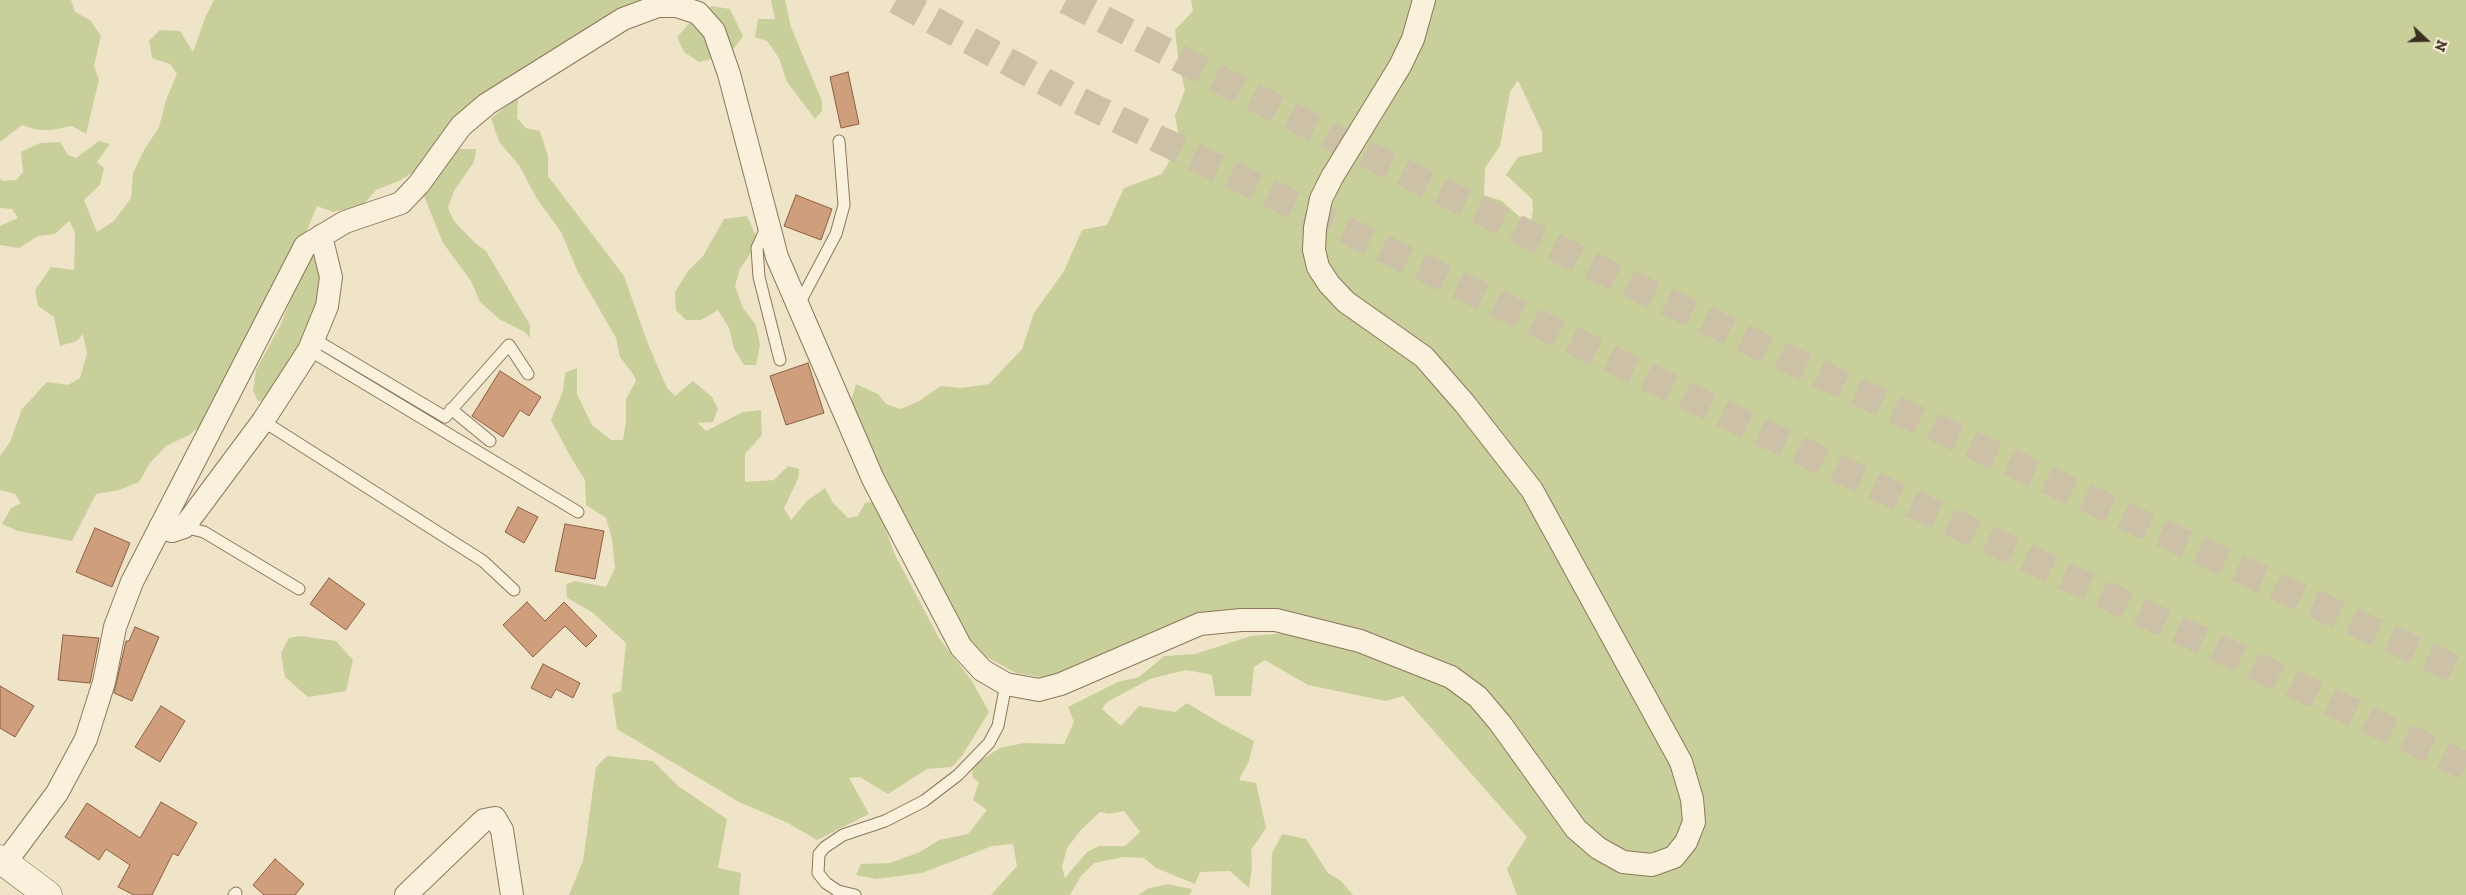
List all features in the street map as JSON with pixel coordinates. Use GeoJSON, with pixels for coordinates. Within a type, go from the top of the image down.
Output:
{"type":"FeatureCollection","features":[{"type":"Feature","properties":{"kind":"main road"},"geometry":{"type":"LineString","coordinates":[[2,861],[48,895]]}},
{"type":"Feature","properties":{"kind":"street"},"geometry":{"type":"LineString","coordinates":[[2,861],[57,793],[86,739],[104,682],[115,627],[132,582],[305,246],[345,222],[401,203],[419,184],[461,126],[487,104],[623,19],[658,6],[678,6],[698,13],[714,31],[729,74],[776,257],[873,479],[961,647],[982,670],[1006,684],[1039,690],[1061,684],[1200,624],[1241,620],[1276,620],[1360,641],[1450,677],[1478,697],[1500,723],[1576,829],[1598,848],[1623,862],[1652,865],[1674,857],[1686,842],[1694,822],[1692,799],[1681,762],[1532,490],[1465,404],[1424,358],[1346,302],[1329,284],[1318,267],[1314,250],[1321,199],[1332,177],[1400,66],[1413,39],[1424,0]]}},
{"type":"Feature","properties":{"kind":"street"},"geometry":{"type":"LineString","coordinates":[[160,527],[172,531],[184,527],[263,421],[311,345],[327,306],[331,277],[321,236]]}},
{"type":"Feature","properties":{"kind":"street"},"geometry":{"type":"LineString","coordinates":[[406,895],[484,820],[495,818],[502,830],[512,895]]}},
{"type":"Feature","properties":{"kind":"lane"},"geometry":{"type":"LineString","coordinates":[[798,306],[836,234],[844,204],[839,141]]}},
{"type":"Feature","properties":{"kind":"lane"},"geometry":{"type":"LineString","coordinates":[[768,224],[757,248],[759,277],[780,360]]}},
{"type":"Feature","properties":{"kind":"lane"},"geometry":{"type":"LineString","coordinates":[[311,345],[445,417],[509,345],[528,374]]}},
{"type":"Feature","properties":{"kind":"lane"},"geometry":{"type":"LineString","coordinates":[[311,345],[578,512]]}},
{"type":"Feature","properties":{"kind":"lane"},"geometry":{"type":"LineString","coordinates":[[451,409],[490,441]]}},
{"type":"Feature","properties":{"kind":"lane"},"geometry":{"type":"LineString","coordinates":[[263,421],[482,561],[514,590]]}},
{"type":"Feature","properties":{"kind":"lane"},"geometry":{"type":"LineString","coordinates":[[184,527],[204,532],[299,589]]}},
{"type":"Feature","properties":{"kind":"lane"},"geometry":{"type":"LineString","coordinates":[[855,895],[838,891],[822,878],[818,873],[819,854],[825,847],[843,835],[885,820],[924,801],[958,775],[989,743],[998,726],[1006,684]]}},
{"type":"Feature","properties":{"kind":"green space"},"geometry":{"type":"Polygon","coordinates":[[[0,0],[71,0],[75,12],[90,20],[101,36],[94,66],[99,80],[86,134],[72,126],[51,130],[37,130],[22,125],[0,142],[0,0]]]}},
{"type":"Feature","properties":{"kind":"green space"},"geometry":{"type":"Polygon","coordinates":[[[214,0],[640,0],[590,35],[420,168],[399,181],[376,190],[363,205],[333,212],[317,206],[301,245],[206,422],[189,435],[166,446],[150,463],[139,482],[119,490],[96,494],[72,541],[18,531],[2,524],[11,508],[21,503],[15,494],[0,490],[0,456],[10,442],[22,409],[47,382],[68,385],[80,378],[87,354],[83,334],[77,341],[60,346],[54,317],[38,306],[35,290],[51,267],[74,270],[75,232],[69,221],[55,234],[38,236],[19,248],[0,245],[0,226],[18,218],[12,209],[0,208],[0,178],[3,181],[16,180],[23,172],[21,152],[40,143],[60,142],[68,155],[76,158],[99,141],[110,144],[97,162],[104,168],[100,185],[84,200],[97,232],[114,221],[131,198],[133,173],[144,150],[159,127],[166,100],[177,74],[170,64],[152,58],[149,41],[160,30],[180,31],[193,52],[205,18],[214,0]]]}},
{"type":"Feature","properties":{"kind":"green space"},"geometry":{"type":"Polygon","coordinates":[[[771,0],[785,0],[791,27],[822,101],[822,111],[815,119],[787,82],[779,58],[767,41],[755,37],[758,19],[775,19],[771,0]]]}},
{"type":"Feature","properties":{"kind":"green space"},"geometry":{"type":"Polygon","coordinates":[[[1191,0],[2466,0],[2466,895],[1517,895],[1507,869],[1527,837],[1403,696],[1386,701],[1308,685],[1265,660],[1254,667],[1251,696],[1215,696],[1212,675],[1186,670],[1150,679],[1107,702],[1102,709],[1121,726],[1139,706],[1175,712],[1187,703],[1254,741],[1249,761],[1239,780],[1256,783],[1266,828],[1251,850],[1252,867],[1249,888],[1230,871],[1200,872],[1195,884],[1156,868],[1144,858],[1124,857],[1094,863],[1081,876],[1070,895],[991,895],[1017,866],[1013,844],[992,846],[922,873],[876,879],[856,875],[861,864],[890,863],[920,852],[939,840],[968,834],[987,810],[973,800],[979,782],[973,778],[972,766],[1000,748],[1024,743],[1064,744],[1074,722],[1068,707],[1118,682],[1139,677],[1164,656],[1195,654],[1251,636],[1285,633],[1246,613],[1084,668],[1045,678],[1016,673],[979,653],[954,620],[893,501],[851,401],[856,384],[878,394],[886,404],[901,409],[919,401],[941,386],[961,388],[989,384],[1022,349],[1034,313],[1064,271],[1082,230],[1107,225],[1124,188],[1162,174],[1180,142],[1175,116],[1185,90],[1179,65],[1175,30],[1193,11],[1191,0]],[[1518,80],[1510,92],[1500,146],[1485,168],[1484,195],[1502,201],[1530,226],[1533,211],[1532,199],[1506,175],[1518,157],[1542,152],[1542,132],[1518,80]],[[1124,811],[1109,814],[1100,812],[1081,830],[1067,848],[1062,867],[1065,878],[1087,852],[1099,846],[1125,846],[1140,832],[1124,811]]]}},
{"type":"Feature","properties":{"kind":"green space"},"geometry":{"type":"Polygon","coordinates":[[[712,6],[730,9],[743,36],[732,51],[718,58],[699,62],[684,52],[677,37],[697,15],[712,6]]]}},
{"type":"Feature","properties":{"kind":"green space"},"geometry":{"type":"Polygon","coordinates":[[[518,98],[517,118],[526,128],[540,131],[548,156],[548,176],[624,276],[648,344],[667,388],[675,396],[693,381],[712,397],[718,409],[713,422],[698,423],[706,431],[743,412],[761,410],[762,435],[745,454],[745,482],[774,480],[788,466],[799,469],[798,479],[784,508],[791,520],[807,501],[825,488],[833,503],[848,518],[858,516],[865,503],[876,501],[894,553],[939,638],[972,681],[989,712],[962,756],[952,767],[927,769],[888,794],[860,777],[849,778],[869,814],[817,840],[788,823],[739,802],[617,729],[612,694],[621,691],[626,643],[592,612],[567,598],[566,584],[575,581],[606,587],[615,568],[612,539],[606,518],[586,505],[585,480],[551,420],[563,391],[565,373],[577,368],[577,394],[592,425],[611,440],[623,440],[626,421],[626,399],[636,381],[620,357],[616,338],[578,272],[561,232],[537,199],[519,165],[499,142],[491,118],[518,98]]]}},
{"type":"Feature","properties":{"kind":"green space"},"geometry":{"type":"Polygon","coordinates":[[[455,149],[476,149],[474,162],[454,191],[448,208],[454,221],[475,243],[486,251],[530,325],[530,338],[525,332],[499,319],[480,302],[471,281],[443,243],[424,196],[455,149]]]}},
{"type":"Feature","properties":{"kind":"green space"},"geometry":{"type":"Polygon","coordinates":[[[747,216],[757,238],[752,251],[740,269],[735,286],[743,308],[756,325],[760,345],[756,365],[744,365],[734,349],[729,328],[718,310],[701,320],[686,320],[676,310],[675,292],[688,271],[703,256],[724,219],[747,216]]]}},
{"type":"Feature","properties":{"kind":"green space"},"geometry":{"type":"Polygon","coordinates":[[[322,254],[319,313],[267,400],[258,401],[253,391],[256,370],[282,322],[303,265],[310,257],[322,254]]]}},
{"type":"Feature","properties":{"kind":"green space"},"geometry":{"type":"Polygon","coordinates":[[[301,636],[336,641],[353,660],[346,691],[308,697],[285,677],[281,653],[289,638],[301,636]]]}},
{"type":"Feature","properties":{"kind":"green space"},"geometry":{"type":"Polygon","coordinates":[[[607,756],[653,761],[678,786],[727,819],[718,868],[741,873],[739,895],[569,895],[583,861],[596,767],[607,756]]]}},
{"type":"Feature","properties":{"kind":"green space"},"geometry":{"type":"Polygon","coordinates":[[[1282,834],[1306,839],[1328,873],[1341,881],[1353,895],[1271,895],[1272,853],[1282,834]]]}},
{"type":"Feature","properties":{"kind":"green space"},"geometry":{"type":"Polygon","coordinates":[[[1168,884],[1192,889],[1190,895],[1138,895],[1149,888],[1168,884]]]}},
{"type":"Feature","properties":{"kind":"building"},"geometry":{"type":"Polygon","coordinates":[[[848,72],[859,124],[841,128],[830,77],[848,72]]]}},
{"type":"Feature","properties":{"kind":"building"},"geometry":{"type":"Polygon","coordinates":[[[796,195],[832,209],[821,240],[784,226],[796,195]]]}},
{"type":"Feature","properties":{"kind":"building"},"geometry":{"type":"Polygon","coordinates":[[[808,363],[824,413],[786,425],[770,376],[808,363]]]}},
{"type":"Feature","properties":{"kind":"building"},"geometry":{"type":"Polygon","coordinates":[[[500,371],[541,397],[529,416],[520,410],[503,437],[472,416],[500,371]]]}},
{"type":"Feature","properties":{"kind":"building"},"geometry":{"type":"Polygon","coordinates":[[[518,507],[538,517],[524,543],[505,532],[518,507]]]}},
{"type":"Feature","properties":{"kind":"building"},"geometry":{"type":"Polygon","coordinates":[[[565,524],[604,531],[595,579],[555,571],[565,524]]]}},
{"type":"Feature","properties":{"kind":"building"},"geometry":{"type":"Polygon","coordinates":[[[95,528],[130,543],[112,587],[76,572],[95,528]]]}},
{"type":"Feature","properties":{"kind":"building"},"geometry":{"type":"Polygon","coordinates":[[[329,578],[365,604],[346,630],[310,604],[329,578]]]}},
{"type":"Feature","properties":{"kind":"building"},"geometry":{"type":"Polygon","coordinates":[[[527,602],[545,621],[564,602],[597,636],[586,647],[565,626],[533,657],[503,625],[527,602]]]}},
{"type":"Feature","properties":{"kind":"building"},"geometry":{"type":"Polygon","coordinates":[[[135,627],[159,637],[132,701],[114,693],[126,641],[129,641],[135,627]]]}},
{"type":"Feature","properties":{"kind":"building"},"geometry":{"type":"Polygon","coordinates":[[[63,635],[99,638],[90,683],[58,680],[63,635]]]}},
{"type":"Feature","properties":{"kind":"building"},"geometry":{"type":"Polygon","coordinates":[[[543,664],[580,683],[573,698],[556,689],[551,698],[531,688],[543,664]]]}},
{"type":"Feature","properties":{"kind":"building"},"geometry":{"type":"Polygon","coordinates":[[[0,686],[34,706],[15,737],[0,728],[0,686]]]}},
{"type":"Feature","properties":{"kind":"building"},"geometry":{"type":"Polygon","coordinates":[[[161,706],[185,721],[160,762],[135,747],[161,706]]]}},
{"type":"Feature","properties":{"kind":"building"},"geometry":{"type":"Polygon","coordinates":[[[161,802],[197,823],[178,856],[173,853],[152,895],[134,895],[118,887],[130,865],[106,849],[99,860],[65,837],[87,803],[140,838],[161,802]]]}},
{"type":"Feature","properties":{"kind":"building"},"geometry":{"type":"Polygon","coordinates":[[[275,859],[304,884],[295,895],[264,895],[253,885],[275,859]]]}},
{"type":"Feature","properties":{"kind":"tunnel"},"geometry":{"type":"LineString","coordinates":[[896,0],[1078,100],[1747,425],[2466,766]]}},
{"type":"Feature","properties":{"kind":"tunnel"},"geometry":{"type":"LineString","coordinates":[[1066,0],[1332,137],[1599,269],[1781,356],[2466,674]]}}]}
